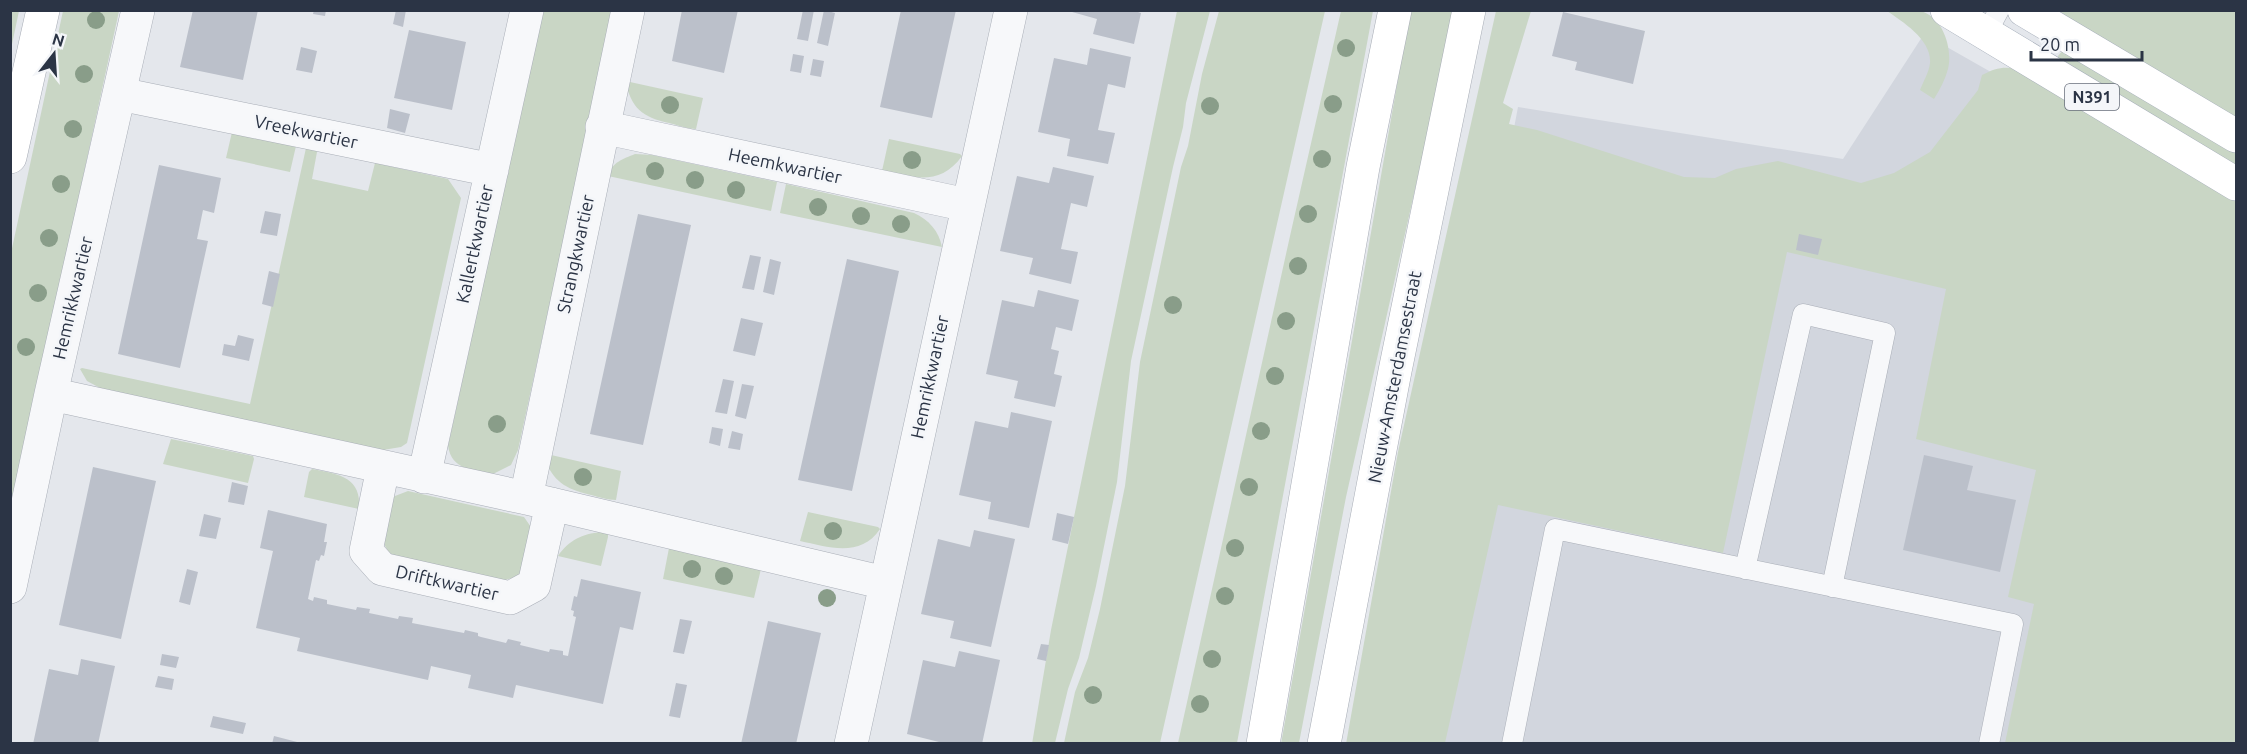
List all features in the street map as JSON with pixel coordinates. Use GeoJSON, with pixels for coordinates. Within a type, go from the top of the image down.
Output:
{"type":"FeatureCollection","features":[{"type":"Feature","properties":{"kind":"main road"},"geometry":{"type":"LineString","coordinates":[[10,157],[44,10]]}},
{"type":"Feature","properties":{"kind":"main road"},"geometry":{"type":"LineString","coordinates":[[1263,744],[1363,167],[1395,10]]}},
{"type":"Feature","properties":{"kind":"main road","name":"Nieuw-Amsterdamsestraat"},"geometry":{"type":"LineString","coordinates":[[1324,744],[1398,359],[1469,10]]}},
{"type":"Feature","properties":{"kind":"main road","name":"N391"},"geometry":{"type":"LineString","coordinates":[[1947,10],[1992,22],[2236,184]]}},
{"type":"Feature","properties":{"kind":"main road","name":"N391"},"geometry":{"type":"LineString","coordinates":[[2024,10],[2236,136]]}},
{"type":"Feature","properties":{"kind":"street","name":"Hemrikkwartier"},"geometry":{"type":"LineString","coordinates":[[10,587],[138,10]]}},
{"type":"Feature","properties":{"kind":"street","name":"Kallertkwartier"},"geometry":{"type":"LineString","coordinates":[[424,477],[526,10]]}},
{"type":"Feature","properties":{"kind":"street","name":"Strangkwartier"},"geometry":{"type":"LineString","coordinates":[[539,501],[602,127],[628,10]]}},
{"type":"Feature","properties":{"kind":"street","name":"Hemrikkwartier"},"geometry":{"type":"LineString","coordinates":[[851,744],[1011,10]]}},
{"type":"Feature","properties":{"kind":"street","name":"Vreekwartier"},"geometry":{"type":"LineString","coordinates":[[120,94],[492,170]]}},
{"type":"Feature","properties":{"kind":"street","name":"Heemkwartier"},"geometry":{"type":"LineString","coordinates":[[602,127],[968,205]]}},
{"type":"Feature","properties":{"kind":"street"},"geometry":{"type":"LineString","coordinates":[[51,394],[539,501],[885,583]]}},
{"type":"Feature","properties":{"kind":"street","name":"Driftkwartier"},"geometry":{"type":"LineString","coordinates":[[383,468],[366,551],[382,569],[510,598],[534,585],[539,501]]}},
{"type":"Feature","properties":{"kind":"lane"},"geometry":{"type":"LineString","coordinates":[[1745,569],[1803,314],[1885,333],[1832,587]]}},
{"type":"Feature","properties":{"kind":"lane"},"geometry":{"type":"LineString","coordinates":[[1512,744],[1555,529],[2013,624],[1989,744]]}},
{"type":"Feature","properties":{"kind":"shaded area"},"geometry":{"type":"Polygon","coordinates":[[[1924,34],[2236,211],[2236,743],[1397,744],[1518,107],[1843,159],[1924,34]]]}},
{"type":"Feature","properties":{"kind":"green space"},"geometry":{"type":"Polygon","coordinates":[[[10,11],[19,11],[11,49],[10,11]]]}},
{"type":"Feature","properties":{"kind":"green space"},"geometry":{"type":"Polygon","coordinates":[[[63,11],[119,11],[11,510],[11,253],[63,11]]]}},
{"type":"Feature","properties":{"kind":"green space"},"geometry":{"type":"Polygon","coordinates":[[[543,11],[613,11],[518,450],[511,465],[493,474],[464,468],[454,460],[448,446],[543,11]]]}},
{"type":"Feature","properties":{"kind":"green space"},"geometry":{"type":"Polygon","coordinates":[[[1177,11],[1210,11],[1186,103],[1183,127],[1131,361],[1117,482],[1079,658],[1068,689],[1055,743],[1032,744],[1051,630],[1177,11]]]}},
{"type":"Feature","properties":{"kind":"green space"},"geometry":{"type":"Polygon","coordinates":[[[1219,11],[1325,11],[1160,743],[1064,743],[1075,692],[1088,658],[1100,609],[1125,486],[1140,362],[1181,167],[1188,146],[1202,74],[1219,11]]]}},
{"type":"Feature","properties":{"kind":"green space"},"geometry":{"type":"Polygon","coordinates":[[[1341,11],[1373,11],[1237,743],[1178,743],[1290,236],[1341,11]]]}},
{"type":"Feature","properties":{"kind":"green space"},"geometry":{"type":"Polygon","coordinates":[[[1410,11],[1455,11],[1346,497],[1299,743],[1281,744],[1410,11]]]}},
{"type":"Feature","properties":{"kind":"green space"},"geometry":{"type":"Polygon","coordinates":[[[1496,11],[1531,11],[1503,103],[1513,109],[1509,124],[1537,130],[1684,177],[1715,178],[1736,169],[1778,161],[1861,183],[1894,173],[1930,152],[1978,90],[1982,75],[1995,69],[2008,68],[2018,69],[2236,199],[2236,743],[2005,743],[2034,604],[2008,597],[2036,470],[1916,439],[1946,289],[1787,252],[1723,553],[1498,505],[1445,743],[1346,744],[1398,452],[1496,11]]]}},
{"type":"Feature","properties":{"kind":"green space"},"geometry":{"type":"Polygon","coordinates":[[[1887,11],[1920,11],[1935,19],[1940,26],[1947,43],[1949,61],[1945,77],[1934,99],[1920,90],[1930,63],[1926,47],[1915,32],[1887,11]]]}},
{"type":"Feature","properties":{"kind":"green space"},"geometry":{"type":"Polygon","coordinates":[[[2060,11],[2236,11],[2236,121],[2066,17],[2060,11]]]}},
{"type":"Feature","properties":{"kind":"green space"},"geometry":{"type":"Polygon","coordinates":[[[2063,50],[2236,151],[2236,170],[2058,60],[2063,50]]]}},
{"type":"Feature","properties":{"kind":"green space"},"geometry":{"type":"Polygon","coordinates":[[[630,82],[703,98],[696,129],[655,119],[642,112],[629,94],[626,84],[630,82]]]}},
{"type":"Feature","properties":{"kind":"green space"},"geometry":{"type":"Polygon","coordinates":[[[232,132],[296,146],[290,172],[226,158],[232,132]]]}},
{"type":"Feature","properties":{"kind":"green space"},"geometry":{"type":"Polygon","coordinates":[[[889,139],[962,156],[954,166],[935,176],[915,177],[882,171],[889,139]]]}},
{"type":"Feature","properties":{"kind":"green space"},"geometry":{"type":"Polygon","coordinates":[[[306,148],[317,152],[312,179],[368,191],[375,163],[448,179],[461,198],[407,443],[401,447],[383,450],[100,388],[87,381],[80,369],[82,368],[250,404],[306,148]]]}},
{"type":"Feature","properties":{"kind":"green space"},"geometry":{"type":"Polygon","coordinates":[[[635,154],[652,155],[777,182],[771,211],[608,176],[615,164],[635,154]]]}},
{"type":"Feature","properties":{"kind":"green space"},"geometry":{"type":"Polygon","coordinates":[[[786,184],[914,213],[933,227],[942,247],[780,213],[786,184]]]}},
{"type":"Feature","properties":{"kind":"green space"},"geometry":{"type":"Polygon","coordinates":[[[171,439],[253,456],[248,483],[163,464],[171,439]]]}},
{"type":"Feature","properties":{"kind":"green space"},"geometry":{"type":"Polygon","coordinates":[[[551,455],[621,471],[616,500],[583,493],[564,485],[554,476],[546,462],[551,455]]]}},
{"type":"Feature","properties":{"kind":"green space"},"geometry":{"type":"Polygon","coordinates":[[[312,469],[339,475],[352,483],[359,498],[359,509],[304,497],[309,472],[312,469]]]}},
{"type":"Feature","properties":{"kind":"green space"},"geometry":{"type":"Polygon","coordinates":[[[408,491],[524,517],[533,530],[519,576],[505,580],[398,558],[389,553],[384,544],[390,501],[395,496],[408,491]]]}},
{"type":"Feature","properties":{"kind":"green space"},"geometry":{"type":"Polygon","coordinates":[[[808,512],[880,529],[872,538],[854,547],[833,547],[800,541],[808,512]]]}},
{"type":"Feature","properties":{"kind":"green space"},"geometry":{"type":"Polygon","coordinates":[[[601,532],[608,534],[608,537],[601,566],[558,556],[576,539],[601,532]]]}},
{"type":"Feature","properties":{"kind":"green space"},"geometry":{"type":"Polygon","coordinates":[[[669,548],[761,569],[754,598],[663,579],[669,548]]]}},
{"type":"Feature","properties":{"kind":"building"},"geometry":{"type":"Polygon","coordinates":[[[193,10],[258,10],[243,80],[180,67],[193,10]]]}},
{"type":"Feature","properties":{"kind":"building"},"geometry":{"type":"Polygon","coordinates":[[[314,10],[326,10],[325,16],[313,14],[314,10]]]}},
{"type":"Feature","properties":{"kind":"building"},"geometry":{"type":"Polygon","coordinates":[[[396,10],[406,10],[403,27],[393,24],[396,10]]]}},
{"type":"Feature","properties":{"kind":"building"},"geometry":{"type":"Polygon","coordinates":[[[682,10],[738,10],[724,73],[672,61],[682,10]]]}},
{"type":"Feature","properties":{"kind":"building"},"geometry":{"type":"Polygon","coordinates":[[[803,10],[814,10],[808,41],[797,39],[803,10]]]}},
{"type":"Feature","properties":{"kind":"building"},"geometry":{"type":"Polygon","coordinates":[[[824,10],[835,13],[828,46],[817,43],[824,10]]]}},
{"type":"Feature","properties":{"kind":"building"},"geometry":{"type":"Polygon","coordinates":[[[901,10],[956,10],[932,118],[880,107],[901,10]]]}},
{"type":"Feature","properties":{"kind":"building"},"geometry":{"type":"Polygon","coordinates":[[[1065,10],[1132,10],[1141,13],[1134,44],[1093,34],[1097,19],[1065,10]]]}},
{"type":"Feature","properties":{"kind":"building"},"geometry":{"type":"Polygon","coordinates":[[[1563,12],[1645,31],[1633,84],[1575,70],[1577,62],[1552,56],[1563,12]]]}},
{"type":"Feature","properties":{"kind":"building"},"geometry":{"type":"Polygon","coordinates":[[[409,30],[466,42],[452,110],[394,98],[409,30]]]}},
{"type":"Feature","properties":{"kind":"building"},"geometry":{"type":"Polygon","coordinates":[[[301,47],[317,51],[312,73],[296,70],[301,47]]]}},
{"type":"Feature","properties":{"kind":"building"},"geometry":{"type":"Polygon","coordinates":[[[1090,48],[1131,57],[1125,88],[1108,84],[1098,130],[1115,133],[1108,164],[1067,156],[1070,139],[1038,132],[1054,58],[1087,65],[1090,48]]]}},
{"type":"Feature","properties":{"kind":"building"},"geometry":{"type":"Polygon","coordinates":[[[793,54],[804,56],[801,73],[790,71],[793,54]]]}},
{"type":"Feature","properties":{"kind":"building"},"geometry":{"type":"Polygon","coordinates":[[[813,59],[824,61],[821,77],[810,75],[813,59]]]}},
{"type":"Feature","properties":{"kind":"building"},"geometry":{"type":"Polygon","coordinates":[[[390,109],[410,114],[405,133],[387,128],[390,109]]]}},
{"type":"Feature","properties":{"kind":"building"},"geometry":{"type":"Polygon","coordinates":[[[159,165],[221,178],[214,213],[203,210],[197,239],[208,241],[180,368],[118,354],[159,165]]]}},
{"type":"Feature","properties":{"kind":"building"},"geometry":{"type":"Polygon","coordinates":[[[1053,167],[1094,176],[1087,207],[1071,203],[1061,249],[1078,252],[1071,284],[1029,274],[1033,258],[1000,251],[1017,176],[1049,183],[1053,167]]]}},
{"type":"Feature","properties":{"kind":"building"},"geometry":{"type":"Polygon","coordinates":[[[265,211],[281,214],[277,236],[260,233],[265,211]]]}},
{"type":"Feature","properties":{"kind":"building"},"geometry":{"type":"Polygon","coordinates":[[[638,214],[691,225],[643,445],[590,434],[638,214]]]}},
{"type":"Feature","properties":{"kind":"building"},"geometry":{"type":"Polygon","coordinates":[[[1799,234],[1822,239],[1818,255],[1796,250],[1799,234]]]}},
{"type":"Feature","properties":{"kind":"building"},"geometry":{"type":"Polygon","coordinates":[[[750,255],[761,257],[754,290],[742,288],[750,255]]]}},
{"type":"Feature","properties":{"kind":"building"},"geometry":{"type":"Polygon","coordinates":[[[770,259],[781,262],[774,295],[763,292],[770,259]]]}},
{"type":"Feature","properties":{"kind":"building"},"geometry":{"type":"Polygon","coordinates":[[[847,259],[899,271],[852,491],[798,480],[847,259]]]}},
{"type":"Feature","properties":{"kind":"building"},"geometry":{"type":"Polygon","coordinates":[[[269,271],[280,274],[273,307],[262,304],[269,271]]]}},
{"type":"Feature","properties":{"kind":"building"},"geometry":{"type":"Polygon","coordinates":[[[1038,290],[1079,300],[1072,331],[1056,327],[1051,349],[1059,351],[1054,374],[1062,376],[1055,407],[1014,398],[1018,381],[986,374],[1002,300],[1034,307],[1038,290]]]}},
{"type":"Feature","properties":{"kind":"building"},"geometry":{"type":"Polygon","coordinates":[[[741,318],[763,323],[755,356],[733,351],[741,318]]]}},
{"type":"Feature","properties":{"kind":"building"},"geometry":{"type":"Polygon","coordinates":[[[238,335],[254,339],[249,361],[222,355],[224,344],[235,346],[238,335]]]}},
{"type":"Feature","properties":{"kind":"building"},"geometry":{"type":"Polygon","coordinates":[[[723,379],[734,381],[727,414],[715,412],[723,379]]]}},
{"type":"Feature","properties":{"kind":"building"},"geometry":{"type":"Polygon","coordinates":[[[742,384],[754,386],[746,419],[735,416],[742,384]]]}},
{"type":"Feature","properties":{"kind":"building"},"geometry":{"type":"Polygon","coordinates":[[[1011,412],[1052,421],[1029,528],[988,519],[991,502],[959,495],[975,421],[1008,428],[1011,412]]]}},
{"type":"Feature","properties":{"kind":"building"},"geometry":{"type":"Polygon","coordinates":[[[712,427],[723,429],[720,446],[709,443],[712,427]]]}},
{"type":"Feature","properties":{"kind":"building"},"geometry":{"type":"Polygon","coordinates":[[[732,431],[743,434],[740,450],[728,448],[732,431]]]}},
{"type":"Feature","properties":{"kind":"building"},"geometry":{"type":"Polygon","coordinates":[[[1924,455],[1973,466],[1967,490],[2016,500],[2000,572],[1903,550],[1924,455]]]}},
{"type":"Feature","properties":{"kind":"building"},"geometry":{"type":"Polygon","coordinates":[[[93,467],[156,481],[121,639],[59,625],[93,467]]]}},
{"type":"Feature","properties":{"kind":"building"},"geometry":{"type":"Polygon","coordinates":[[[232,482],[248,486],[244,505],[228,502],[232,482]]]}},
{"type":"Feature","properties":{"kind":"building"},"geometry":{"type":"Polygon","coordinates":[[[268,510],[327,524],[324,556],[321,555],[319,561],[316,560],[308,599],[313,601],[314,597],[327,600],[327,604],[356,610],[357,607],[370,609],[369,613],[398,619],[399,616],[413,618],[412,623],[464,633],[465,630],[478,633],[481,637],[506,643],[508,639],[521,642],[520,645],[549,652],[550,649],[563,651],[563,655],[568,656],[576,617],[573,616],[574,611],[571,610],[581,579],[641,592],[633,630],[620,627],[603,704],[516,685],[513,698],[468,688],[471,675],[431,666],[428,680],[297,651],[300,638],[256,628],[273,551],[260,548],[268,510]]]}},
{"type":"Feature","properties":{"kind":"building"},"geometry":{"type":"Polygon","coordinates":[[[1057,513],[1074,517],[1068,544],[1052,540],[1057,513]]]}},
{"type":"Feature","properties":{"kind":"building"},"geometry":{"type":"Polygon","coordinates":[[[204,514],[221,518],[216,539],[199,536],[204,514]]]}},
{"type":"Feature","properties":{"kind":"building"},"geometry":{"type":"Polygon","coordinates":[[[974,530],[1015,539],[991,647],[950,638],[954,621],[921,614],[938,539],[970,547],[974,530]]]}},
{"type":"Feature","properties":{"kind":"building"},"geometry":{"type":"Polygon","coordinates":[[[187,569],[198,572],[190,605],[179,602],[187,569]]]}},
{"type":"Feature","properties":{"kind":"building"},"geometry":{"type":"Polygon","coordinates":[[[680,619],[692,621],[684,654],[673,652],[680,619]]]}},
{"type":"Feature","properties":{"kind":"building"},"geometry":{"type":"Polygon","coordinates":[[[768,621],[821,633],[796,744],[741,744],[768,621]]]}},
{"type":"Feature","properties":{"kind":"building"},"geometry":{"type":"Polygon","coordinates":[[[1041,644],[1049,645],[1046,661],[1037,659],[1041,644]]]}},
{"type":"Feature","properties":{"kind":"building"},"geometry":{"type":"Polygon","coordinates":[[[959,651],[1000,660],[982,744],[939,744],[939,742],[907,734],[923,660],[955,667],[959,651]]]}},
{"type":"Feature","properties":{"kind":"building"},"geometry":{"type":"Polygon","coordinates":[[[162,654],[179,657],[176,668],[160,665],[162,654]]]}},
{"type":"Feature","properties":{"kind":"building"},"geometry":{"type":"Polygon","coordinates":[[[81,659],[115,666],[98,744],[33,744],[49,669],[78,675],[81,659]]]}},
{"type":"Feature","properties":{"kind":"building"},"geometry":{"type":"Polygon","coordinates":[[[158,676],[174,679],[172,690],[155,687],[158,676]]]}},
{"type":"Feature","properties":{"kind":"building"},"geometry":{"type":"Polygon","coordinates":[[[676,683],[687,685],[680,718],[669,716],[676,683]]]}},
{"type":"Feature","properties":{"kind":"building"},"geometry":{"type":"Polygon","coordinates":[[[213,716],[246,723],[243,734],[210,727],[213,716]]]}},
{"type":"Feature","properties":{"kind":"building"},"geometry":{"type":"Polygon","coordinates":[[[274,736],[301,743],[301,744],[272,744],[274,736]]]}}]}
